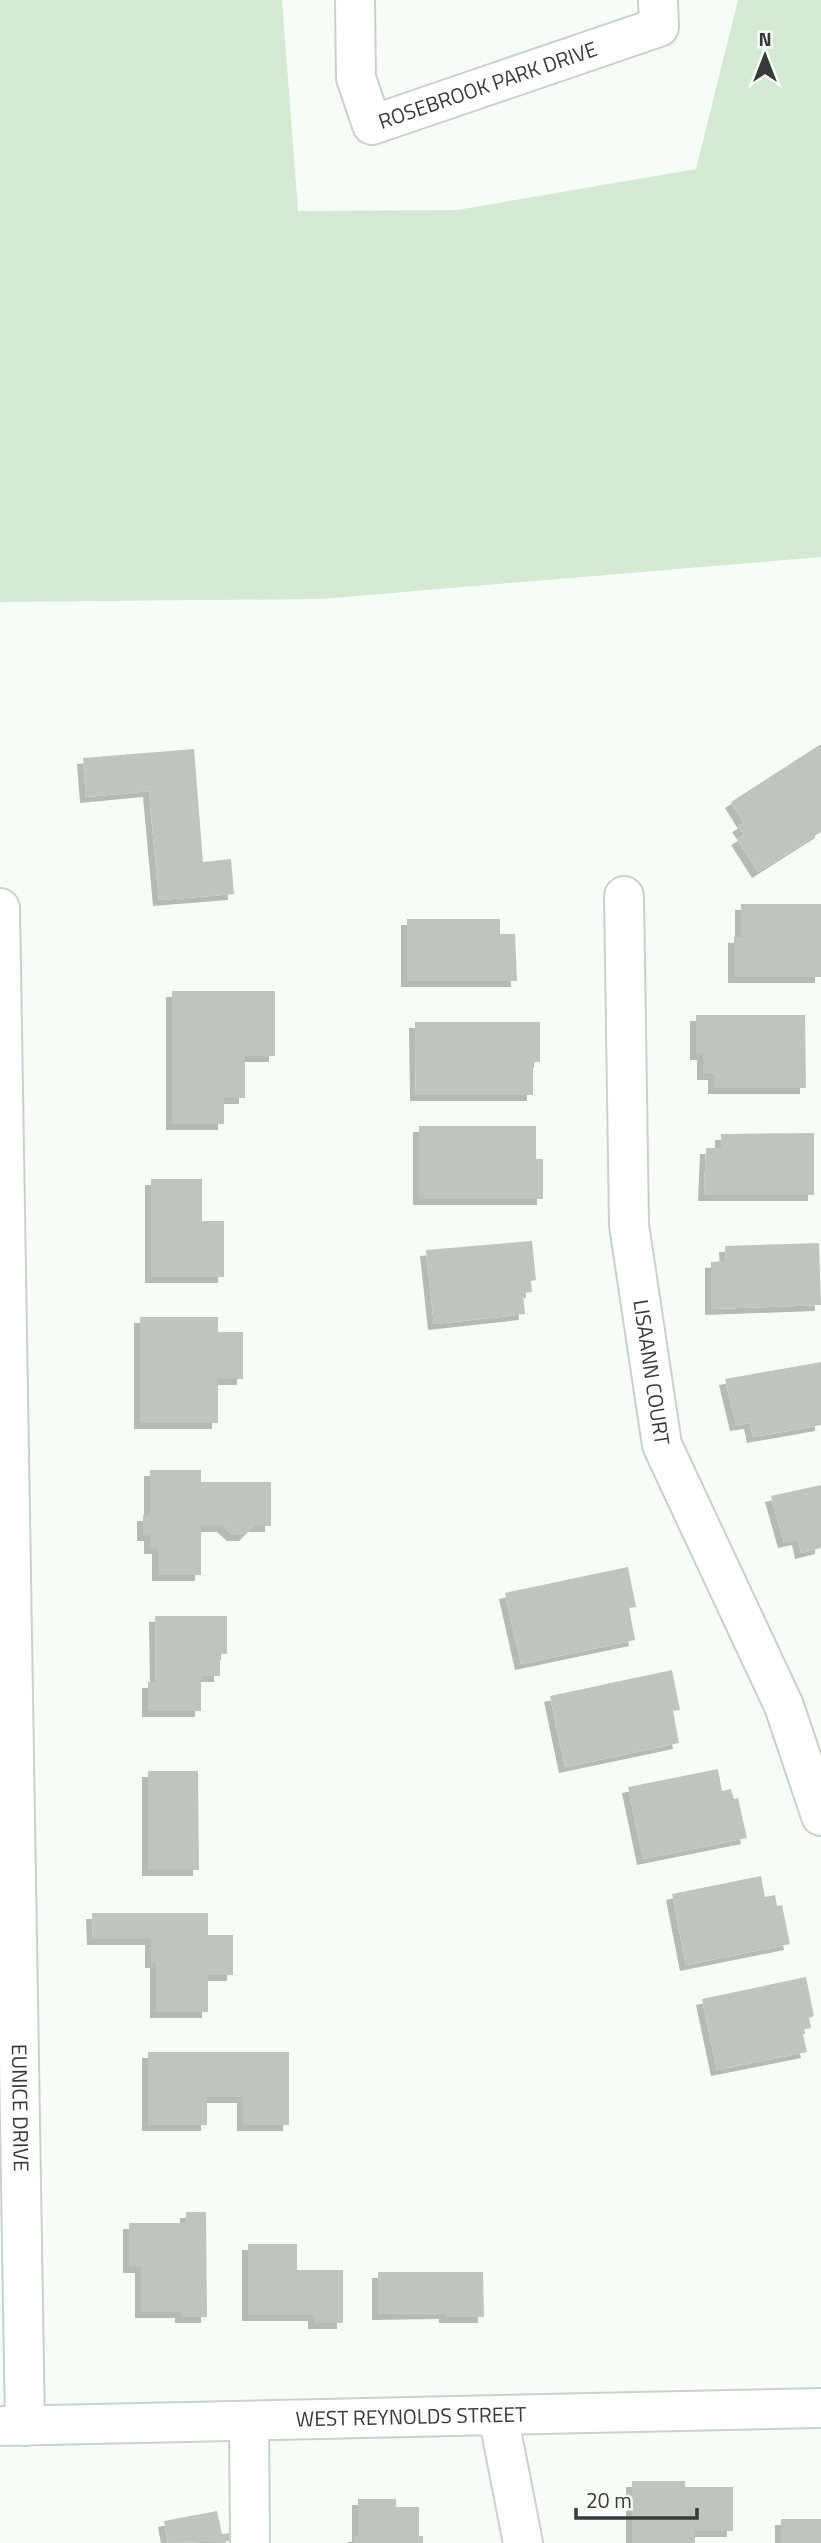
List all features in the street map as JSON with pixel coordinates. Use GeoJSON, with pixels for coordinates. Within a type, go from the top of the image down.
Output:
{"type":"FeatureCollection","features":[{"type":"Feature","properties":{"kind":"street","name":"ROSEBROOK PARK DRIVE"},"geometry":{"type":"LineString","coordinates":[[355,0],[356,78],[372,125],[659,27],[658,0]]}},
{"type":"Feature","properties":{"kind":"street","name":"LISAANN COURT"},"geometry":{"type":"LineString","coordinates":[[624,896],[629,1225],[662,1445],[784,1706],[821,1816]]}},
{"type":"Feature","properties":{"kind":"street","name":"EUNICE DRIVE"},"geometry":{"type":"LineString","coordinates":[[0,908],[13,2426]]}},
{"type":"Feature","properties":{"kind":"street","name":"WEST REYNOLDS STREET"},"geometry":{"type":"LineString","coordinates":[[13,2426],[821,2408]]}},
{"type":"Feature","properties":{"kind":"street"},"geometry":{"type":"LineString","coordinates":[[498,2415],[523,2543]]}},
{"type":"Feature","properties":{"kind":"street"},"geometry":{"type":"LineString","coordinates":[[249,2421],[250,2543]]}},
{"type":"Feature","properties":{"kind":"green space"},"geometry":{"type":"Polygon","coordinates":[[[0,0],[282,0],[298,211],[457,210],[696,169],[738,0],[821,0],[821,557],[321,599],[0,602],[0,0]]]}},
{"type":"Feature","properties":{"kind":"building"},"geometry":{"type":"Polygon","coordinates":[[[821,744],[821,832],[758,872],[737,839],[744,835],[738,826],[744,823],[731,802],[821,744]]]}},
{"type":"Feature","properties":{"kind":"building"},"geometry":{"type":"Polygon","coordinates":[[[194,749],[203,862],[231,859],[234,894],[159,900],[149,791],[86,797],[83,758],[194,749]]]}},
{"type":"Feature","properties":{"kind":"building"},"geometry":{"type":"Polygon","coordinates":[[[741,904],[821,904],[821,977],[734,977],[734,937],[741,937],[741,904]]]}},
{"type":"Feature","properties":{"kind":"building"},"geometry":{"type":"Polygon","coordinates":[[[407,919],[500,919],[500,934],[515,934],[517,981],[407,981],[407,919]]]}},
{"type":"Feature","properties":{"kind":"building"},"geometry":{"type":"Polygon","coordinates":[[[172,991],[275,991],[275,1056],[245,1056],[245,1098],[224,1098],[224,1124],[172,1124],[172,991]]]}},
{"type":"Feature","properties":{"kind":"building"},"geometry":{"type":"Polygon","coordinates":[[[696,1015],[805,1015],[806,1088],[714,1088],[714,1074],[703,1074],[703,1054],[696,1054],[696,1015]]]}},
{"type":"Feature","properties":{"kind":"building"},"geometry":{"type":"Polygon","coordinates":[[[415,1022],[540,1022],[540,1062],[533,1062],[533,1095],[416,1095],[415,1022]]]}},
{"type":"Feature","properties":{"kind":"building"},"geometry":{"type":"Polygon","coordinates":[[[419,1126],[536,1126],[536,1159],[543,1159],[543,1199],[419,1199],[419,1126]]]}},
{"type":"Feature","properties":{"kind":"building"},"geometry":{"type":"Polygon","coordinates":[[[814,1133],[814,1195],[704,1195],[706,1148],[721,1148],[721,1134],[814,1133]]]}},
{"type":"Feature","properties":{"kind":"building"},"geometry":{"type":"Polygon","coordinates":[[[151,1179],[202,1179],[202,1221],[224,1221],[224,1277],[151,1277],[151,1179]]]}},
{"type":"Feature","properties":{"kind":"building"},"geometry":{"type":"Polygon","coordinates":[[[532,1241],[536,1280],[531,1281],[532,1292],[523,1293],[525,1314],[434,1324],[426,1250],[532,1241]]]}},
{"type":"Feature","properties":{"kind":"building"},"geometry":{"type":"Polygon","coordinates":[[[819,1243],[821,1305],[711,1309],[711,1262],[726,1261],[725,1246],[819,1243]]]}},
{"type":"Feature","properties":{"kind":"building"},"geometry":{"type":"Polygon","coordinates":[[[140,1317],[218,1317],[218,1332],[243,1332],[243,1379],[218,1379],[218,1423],[140,1423],[140,1317]]]}},
{"type":"Feature","properties":{"kind":"building"},"geometry":{"type":"Polygon","coordinates":[[[821,1362],[821,1425],[753,1437],[750,1423],[736,1425],[725,1379],[821,1362]]]}},
{"type":"Feature","properties":{"kind":"building"},"geometry":{"type":"Polygon","coordinates":[[[150,1470],[201,1470],[201,1482],[271,1482],[271,1526],[254,1526],[245,1535],[233,1535],[223,1526],[201,1526],[201,1575],[158,1575],[158,1548],[150,1548],[150,1535],[143,1535],[143,1515],[150,1515],[150,1470]]]}},
{"type":"Feature","properties":{"kind":"building"},"geometry":{"type":"Polygon","coordinates":[[[821,1485],[821,1548],[801,1553],[798,1539],[784,1542],[771,1496],[821,1485]]]}},
{"type":"Feature","properties":{"kind":"building"},"geometry":{"type":"Polygon","coordinates":[[[628,1567],[636,1607],[629,1608],[635,1640],[521,1664],[505,1593],[628,1567]]]}},
{"type":"Feature","properties":{"kind":"building"},"geometry":{"type":"Polygon","coordinates":[[[155,1616],[227,1616],[227,1654],[220,1654],[220,1676],[201,1676],[201,1711],[148,1711],[148,1682],[156,1682],[155,1616]]]}},
{"type":"Feature","properties":{"kind":"building"},"geometry":{"type":"Polygon","coordinates":[[[672,1670],[680,1710],[673,1711],[679,1743],[565,1767],[550,1696],[672,1670]]]}},
{"type":"Feature","properties":{"kind":"building"},"geometry":{"type":"Polygon","coordinates":[[[718,1769],[722,1791],[731,1789],[734,1799],[738,1798],[747,1838],[643,1859],[628,1787],[718,1769]]]}},
{"type":"Feature","properties":{"kind":"building"},"geometry":{"type":"Polygon","coordinates":[[[148,1771],[198,1771],[199,1870],[148,1870],[148,1771]]]}},
{"type":"Feature","properties":{"kind":"building"},"geometry":{"type":"Polygon","coordinates":[[[761,1876],[765,1897],[775,1895],[777,1906],[782,1905],[790,1944],[686,1965],[672,1894],[761,1876]]]}},
{"type":"Feature","properties":{"kind":"building"},"geometry":{"type":"Polygon","coordinates":[[[92,1913],[208,1913],[208,1935],[233,1935],[233,1975],[208,1975],[208,2012],[156,2012],[156,1962],[151,1962],[151,1939],[93,1939],[92,1913]]]}},
{"type":"Feature","properties":{"kind":"building"},"geometry":{"type":"Polygon","coordinates":[[[806,1977],[814,2016],[809,2018],[811,2028],[802,2030],[807,2052],[717,2070],[702,1999],[806,1977]]]}},
{"type":"Feature","properties":{"kind":"building"},"geometry":{"type":"Polygon","coordinates":[[[148,2052],[289,2052],[289,2125],[243,2125],[243,2097],[207,2097],[207,2125],[148,2125],[148,2052]]]}},
{"type":"Feature","properties":{"kind":"building"},"geometry":{"type":"Polygon","coordinates":[[[186,2212],[206,2212],[207,2317],[181,2317],[181,2312],[141,2312],[141,2267],[129,2267],[129,2223],[186,2223],[186,2212]]]}},
{"type":"Feature","properties":{"kind":"building"},"geometry":{"type":"Polygon","coordinates":[[[248,2244],[297,2244],[297,2270],[343,2270],[343,2323],[314,2323],[314,2315],[248,2315],[248,2244]]]}},
{"type":"Feature","properties":{"kind":"building"},"geometry":{"type":"Polygon","coordinates":[[[378,2272],[483,2272],[484,2317],[445,2317],[445,2313],[378,2314],[378,2272]]]}},
{"type":"Feature","properties":{"kind":"building"},"geometry":{"type":"Polygon","coordinates":[[[632,2481],[685,2481],[685,2487],[733,2487],[733,2531],[695,2531],[695,2543],[632,2543],[632,2481]]]}},
{"type":"Feature","properties":{"kind":"building"},"geometry":{"type":"Polygon","coordinates":[[[358,2499],[396,2499],[396,2507],[419,2507],[419,2536],[423,2536],[423,2543],[354,2543],[354,2536],[358,2536],[358,2499]]]}},
{"type":"Feature","properties":{"kind":"building"},"geometry":{"type":"Polygon","coordinates":[[[217,2511],[222,2534],[231,2533],[233,2541],[168,2543],[164,2521],[217,2511]]]}},
{"type":"Feature","properties":{"kind":"building"},"geometry":{"type":"Polygon","coordinates":[[[781,2519],[821,2519],[821,2543],[781,2543],[781,2519]]]}}]}
